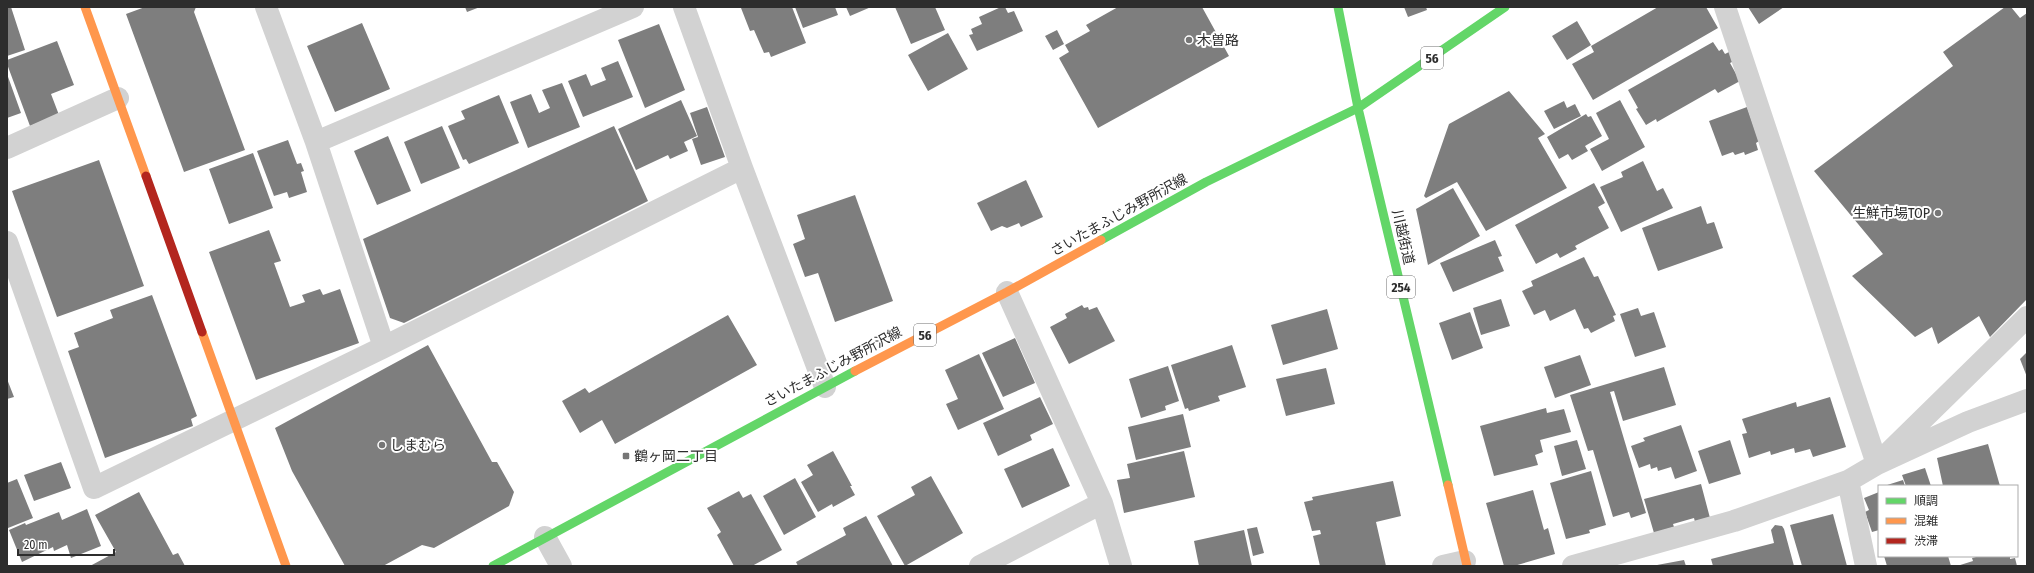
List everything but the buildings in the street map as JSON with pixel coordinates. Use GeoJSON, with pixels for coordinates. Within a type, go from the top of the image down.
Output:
{"type":"FeatureCollection","features":[{"type":"Feature","properties":{"kind":"main road"},"geometry":{"type":"LineString","coordinates":[[85,7],[286,566]]}},
{"type":"Feature","properties":{"kind":"main road","name":"川越街道"},"geometry":{"type":"LineString","coordinates":[[1338,7],[1358,108],[1466,564]]}},
{"type":"Feature","properties":{"kind":"main road","name":"56"},"geometry":{"type":"LineString","coordinates":[[1358,108],[1505,7]]}},
{"type":"Feature","properties":{"kind":"main road","name":"さいたまふじみ野所沢線"},"geometry":{"type":"LineString","coordinates":[[493,566],[825,387],[1007,292],[1206,182],[1358,108]]}},
{"type":"Feature","properties":{"kind":"street"},"geometry":{"type":"LineString","coordinates":[[266,7],[316,142],[384,347]]}},
{"type":"Feature","properties":{"kind":"street"},"geometry":{"type":"LineString","coordinates":[[316,142],[633,7]]}},
{"type":"Feature","properties":{"kind":"street"},"geometry":{"type":"LineString","coordinates":[[684,7],[742,168],[825,387]]}},
{"type":"Feature","properties":{"kind":"street"},"geometry":{"type":"LineString","coordinates":[[1725,7],[1878,464]]}},
{"type":"Feature","properties":{"kind":"street"},"geometry":{"type":"LineString","coordinates":[[7,148],[118,98]]}},
{"type":"Feature","properties":{"kind":"street"},"geometry":{"type":"LineString","coordinates":[[7,242],[94,488],[384,347],[742,168]]}},
{"type":"Feature","properties":{"kind":"street"},"geometry":{"type":"LineString","coordinates":[[1007,292],[1102,503],[1121,566]]}},
{"type":"Feature","properties":{"kind":"street"},"geometry":{"type":"LineString","coordinates":[[1878,464],[2027,317]]}},
{"type":"Feature","properties":{"kind":"street"},"geometry":{"type":"LineString","coordinates":[[1573,566],[1734,521],[1848,481],[1878,464],[1968,422],[2027,400]]}},
{"type":"Feature","properties":{"kind":"street"},"geometry":{"type":"LineString","coordinates":[[1848,481],[1866,566]]}},
{"type":"Feature","properties":{"kind":"street"},"geometry":{"type":"LineString","coordinates":[[980,566],[1102,503]]}},
{"type":"Feature","properties":{"kind":"street"},"geometry":{"type":"LineString","coordinates":[[545,538],[561,566]]}},
{"type":"Feature","properties":{"kind":"street"},"geometry":{"type":"LineString","coordinates":[[1443,566],[1466,564]]}},
{"type":"Feature","properties":{"kind":"traffic: fast"},"geometry":{"type":"LineString","coordinates":[[1338,7],[1358,108],[1448,485]]}},
{"type":"Feature","properties":{"kind":"traffic: fast"},"geometry":{"type":"LineString","coordinates":[[1101,240],[1206,182],[1358,108],[1505,7]]}},
{"type":"Feature","properties":{"kind":"traffic: fast"},"geometry":{"type":"LineString","coordinates":[[493,566],[855,371]]}},
{"type":"Feature","properties":{"kind":"traffic: slow"},"geometry":{"type":"LineString","coordinates":[[85,7],[146,176]]}},
{"type":"Feature","properties":{"kind":"traffic: slow"},"geometry":{"type":"LineString","coordinates":[[855,371],[1007,292],[1101,240]]}},
{"type":"Feature","properties":{"kind":"traffic: slow"},"geometry":{"type":"LineString","coordinates":[[202,332],[286,566]]}},
{"type":"Feature","properties":{"kind":"traffic: slow"},"geometry":{"type":"LineString","coordinates":[[1448,485],[1467,566]]}},
{"type":"Feature","properties":{"kind":"traffic: jam"},"geometry":{"type":"LineString","coordinates":[[146,176],[202,332]]}},
{"type":"Feature","properties":{"kind":"place","name":"木曽路"},"geometry":{"type":"Point","coordinates":[1189,40]}},
{"type":"Feature","properties":{"kind":"place","name":"生鮮市場TOP"},"geometry":{"type":"Point","coordinates":[1938,213]}},
{"type":"Feature","properties":{"kind":"place","name":"しまむら"},"geometry":{"type":"Point","coordinates":[382,445]}},
{"type":"Feature","properties":{"kind":"place","name":"鶴ヶ岡二丁目"},"geometry":{"type":"Point","coordinates":[626,456]}}]}
